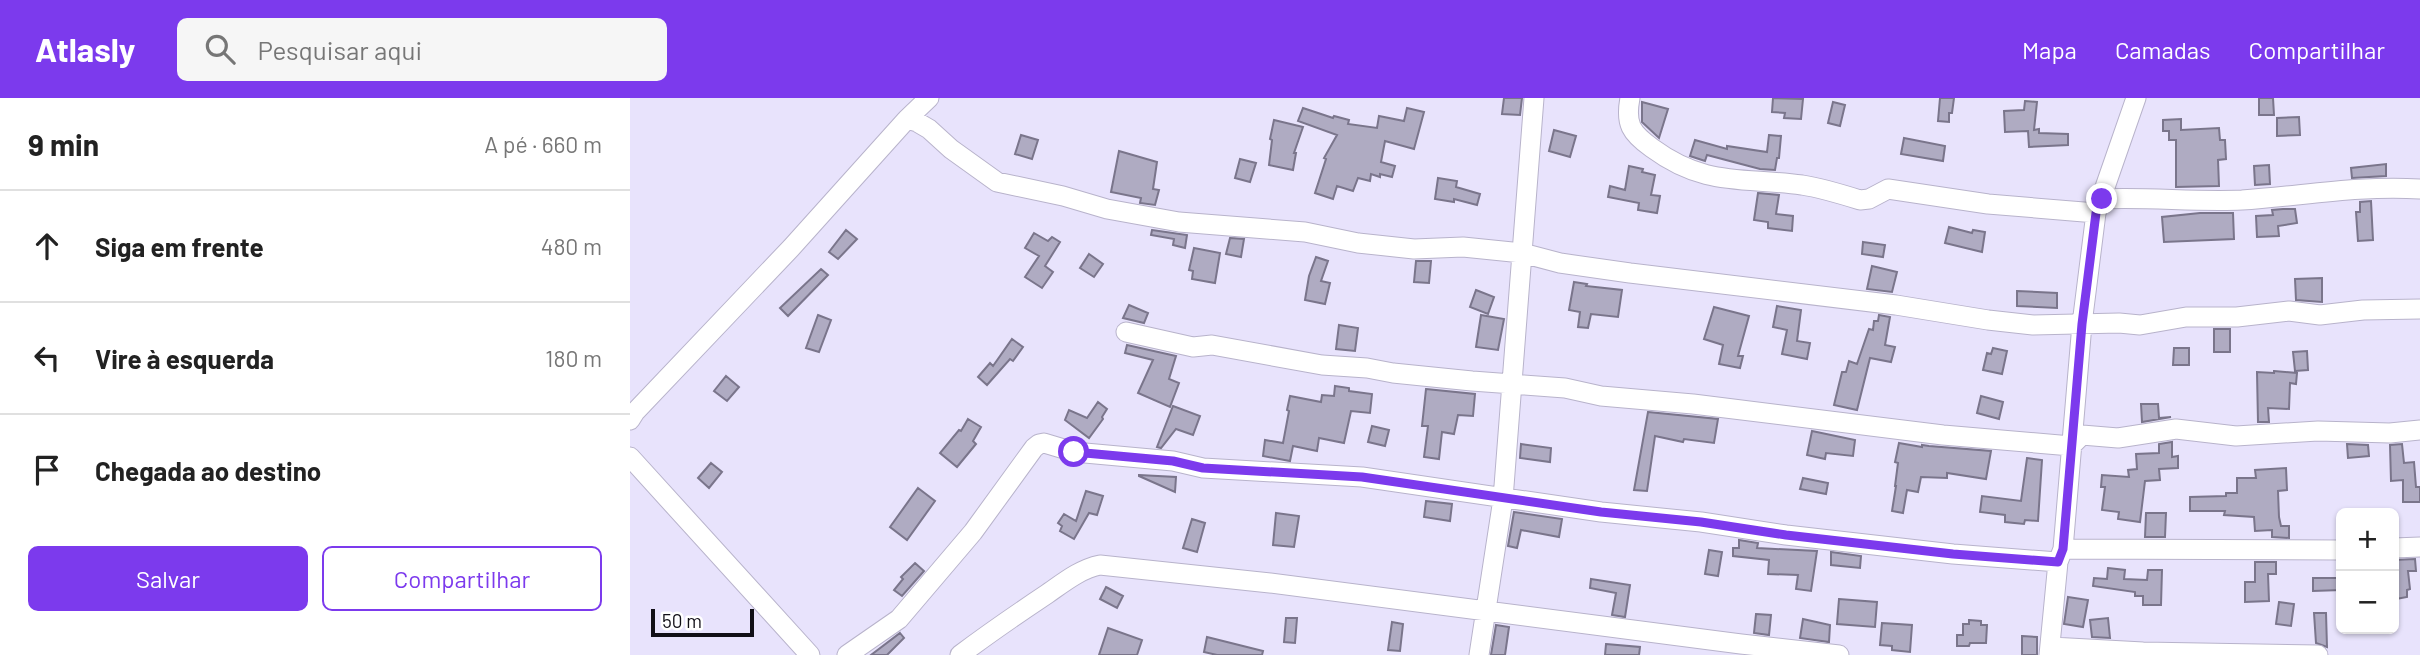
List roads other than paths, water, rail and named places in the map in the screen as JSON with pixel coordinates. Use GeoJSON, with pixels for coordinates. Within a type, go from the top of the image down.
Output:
{"type":"FeatureCollection","features":[{"type":"Feature","properties":{"kind":"street"},"geometry":{"type":"LineString","coordinates":[[630,420],[929,98]]}},
{"type":"Feature","properties":{"kind":"street"},"geometry":{"type":"LineString","coordinates":[[1479,655],[1503,499],[1534,98]]}},
{"type":"Feature","properties":{"kind":"street"},"geometry":{"type":"LineString","coordinates":[[1630,98],[1627,112],[1636,136],[1671,162],[1692,172],[1746,182],[1803,186],[1860,200],[1869,199],[1888,189],[1988,204],[2099,206],[2139,197],[2241,200],[2377,188],[2420,190]]}},
{"type":"Feature","properties":{"kind":"street"},"geometry":{"type":"LineString","coordinates":[[2136,98],[2099,206],[2082,324],[2050,651],[2318,655]]}},
{"type":"Feature","properties":{"kind":"street"},"geometry":{"type":"LineString","coordinates":[[907,119],[929,129],[951,149],[997,182],[1063,195],[1107,209],[1146,217],[1305,232],[1358,243],[1414,249],[1463,247],[1522,253],[1560,263],[1630,273],[2033,325],[2140,325],[2186,317],[2237,317],[2289,311],[2320,315],[2363,310],[2420,309]]}},
{"type":"Feature","properties":{"kind":"street"},"geometry":{"type":"LineString","coordinates":[[1126,332],[1193,347],[1212,345],[1322,365],[1565,388],[1601,396],[1693,404],[1943,435],[2071,446],[2082,435],[2118,438],[2176,429],[2236,436],[2318,431],[2390,433],[2420,430]]}},
{"type":"Feature","properties":{"kind":"street"},"geometry":{"type":"LineString","coordinates":[[847,655],[900,619],[973,532],[1039,444],[1074,452],[1173,461],[1203,468],[1362,477],[1601,512],[1953,554],[2061,555],[2336,550]]}},
{"type":"Feature","properties":{"kind":"street"},"geometry":{"type":"LineString","coordinates":[[630,457],[810,655]]}},
{"type":"Feature","properties":{"kind":"street"},"geometry":{"type":"LineString","coordinates":[[2399,548],[2420,547]]}},
{"type":"Feature","properties":{"kind":"street"},"geometry":{"type":"LineString","coordinates":[[960,655],[1070,578],[1090,567],[1100,565],[1270,583],[1839,655]]}}]}
